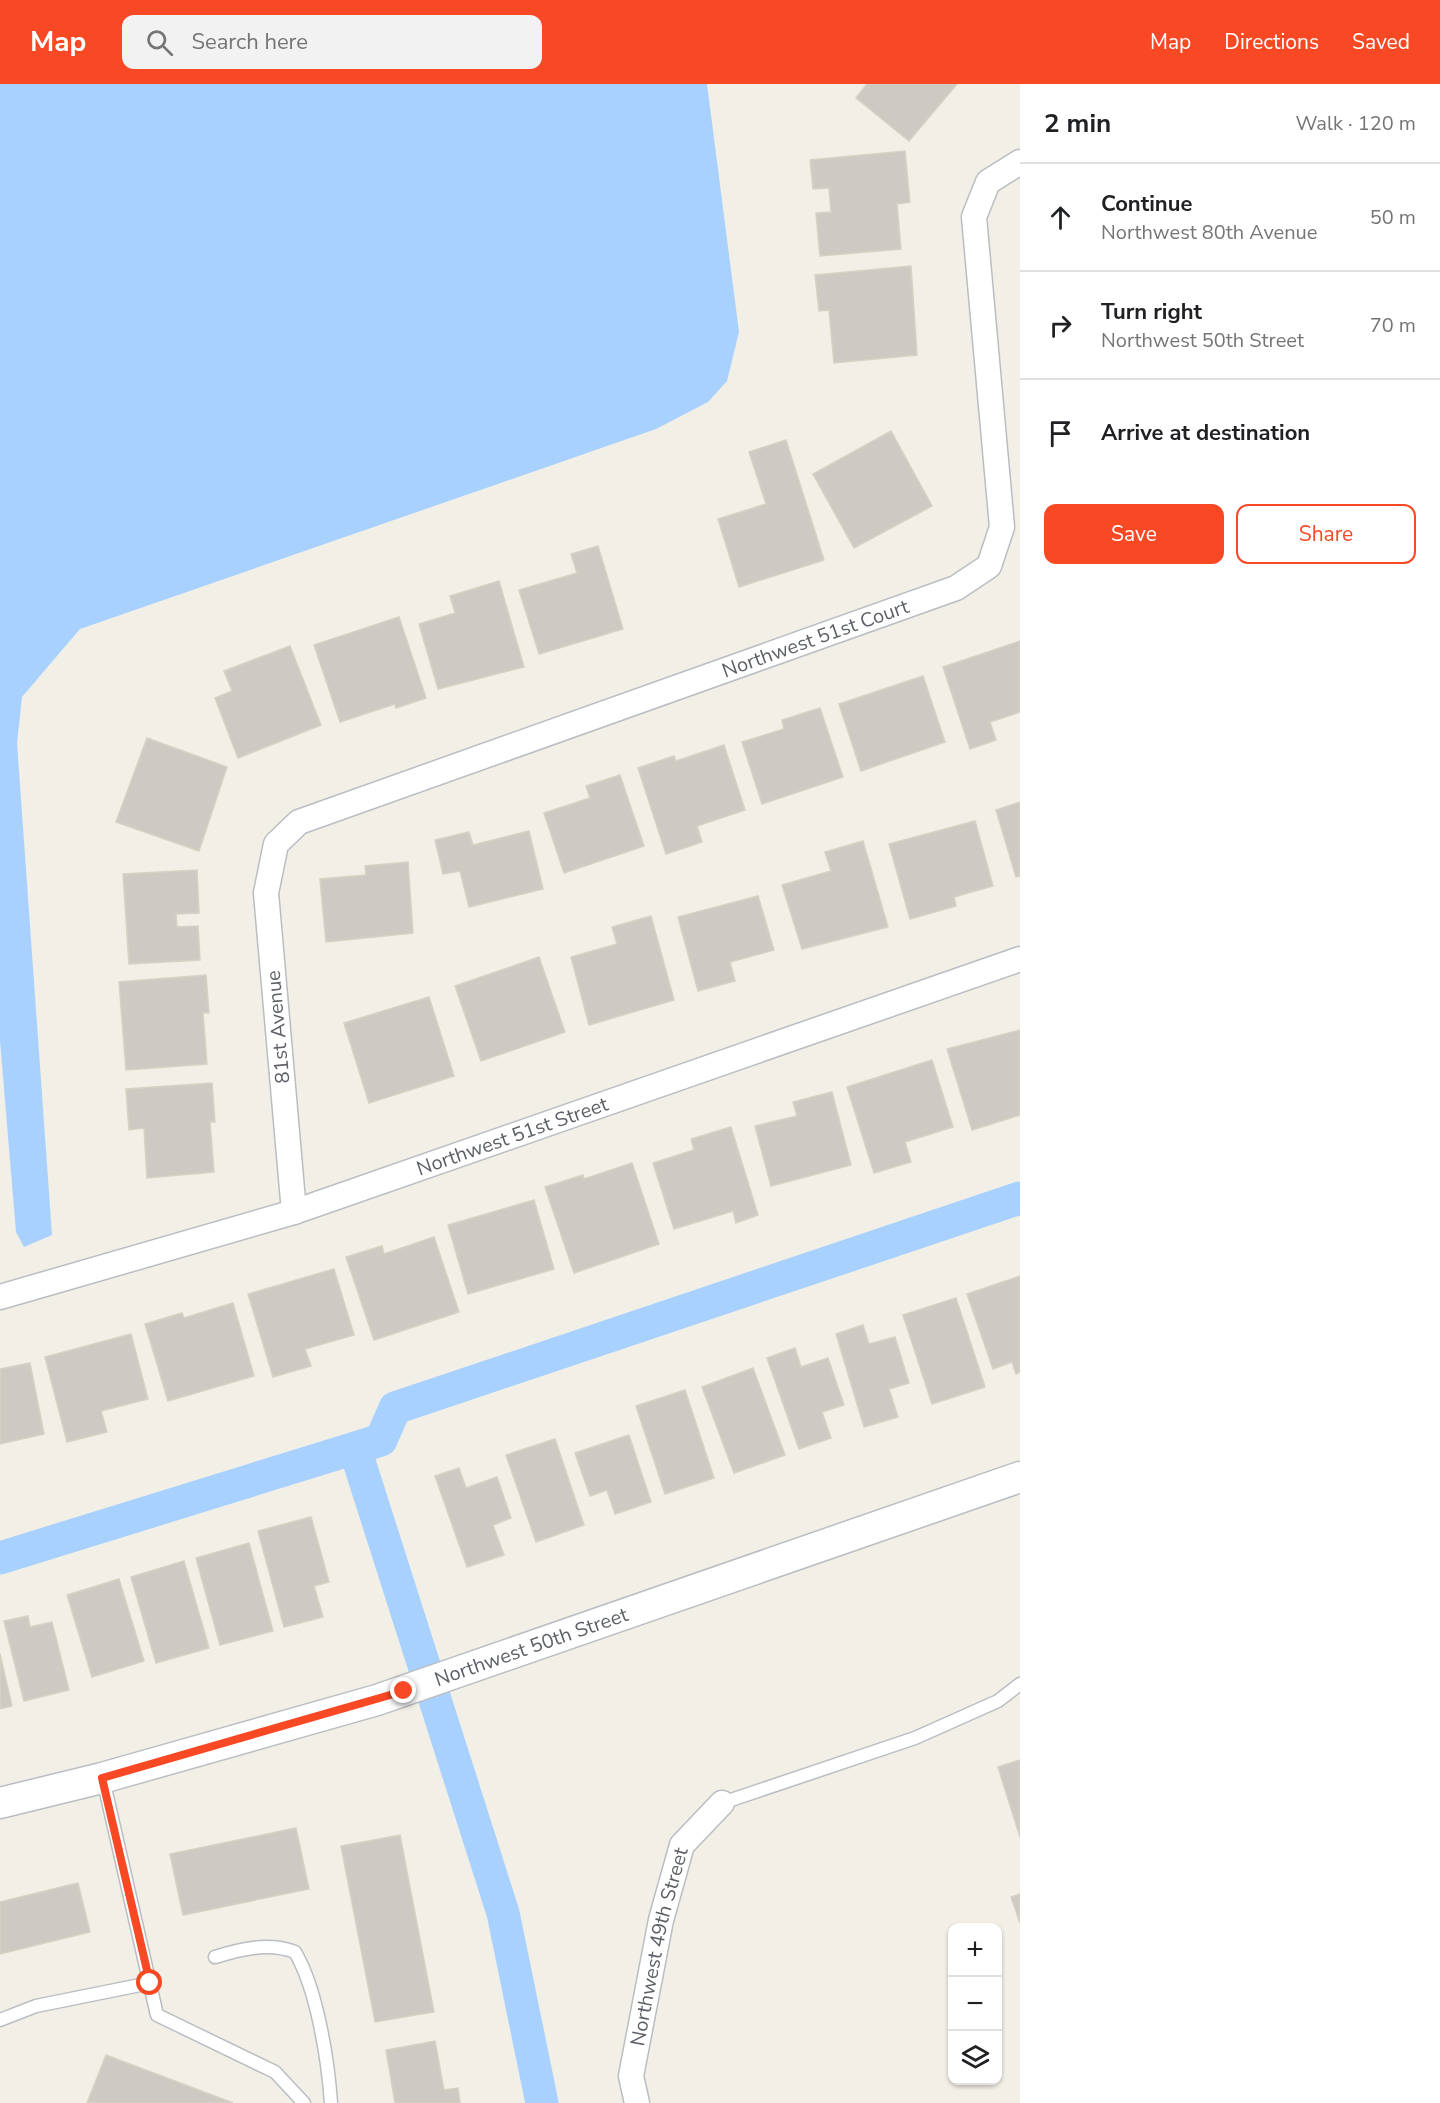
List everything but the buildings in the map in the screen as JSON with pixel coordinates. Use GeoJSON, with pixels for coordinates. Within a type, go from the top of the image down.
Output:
{"type":"FeatureCollection","features":[{"type":"Feature","properties":{"kind":"street","name":"Northwest 51st Court"},"geometry":{"type":"LineString","coordinates":[[276,844],[299,822],[956,588],[989,566],[1002,527],[974,218],[988,182],[1020,162]]}},
{"type":"Feature","properties":{"kind":"street","name":"81st Avenue"},"geometry":{"type":"LineString","coordinates":[[276,844],[266,893],[294,1212]]}},
{"type":"Feature","properties":{"kind":"street","name":"Northwest 51st Street"},"geometry":{"type":"LineString","coordinates":[[0,1297],[294,1212],[1020,958]]}},
{"type":"Feature","properties":{"kind":"street","name":"Northwest 50th Street"},"geometry":{"type":"LineString","coordinates":[[0,1803],[102,1778],[404,1691],[1020,1477]]}},
{"type":"Feature","properties":{"kind":"street","name":"Northwest 49th Street"},"geometry":{"type":"LineString","coordinates":[[637,2103],[631,2076],[664,1909],[682,1845],[722,1803]]}},
{"type":"Feature","properties":{"kind":"lane"},"geometry":{"type":"LineString","coordinates":[[722,1803],[915,1738],[998,1701],[1020,1684]]}},
{"type":"Feature","properties":{"kind":"lane"},"geometry":{"type":"LineString","coordinates":[[102,1778],[157,2015],[275,2072],[304,2103]]}},
{"type":"Feature","properties":{"kind":"lane"},"geometry":{"type":"LineString","coordinates":[[215,1957],[238,1950],[271,1946],[295,1952],[302,1964],[312,1998],[327,2068],[331,2103]]}},
{"type":"Feature","properties":{"kind":"lane"},"geometry":{"type":"LineString","coordinates":[[0,2020],[36,2006],[150,1983]]}},
{"type":"Feature","properties":{"kind":"water"},"geometry":{"type":"Polygon","coordinates":[[[0,84],[707,84],[739,332],[727,381],[708,402],[656,429],[80,629],[22,697],[17,743],[52,1235],[24,1247],[16,1232],[0,1041],[0,84]]]}},
{"type":"Feature","properties":{"kind":"waterway"},"geometry":{"type":"LineString","coordinates":[[0,1558],[381,1440],[395,1408],[1020,1198]]}},
{"type":"Feature","properties":{"kind":"waterway"},"geometry":{"type":"LineString","coordinates":[[355,1449],[503,1913],[542,2103]]}},
{"type":"Feature","properties":{"kind":"route"},"geometry":{"type":"LineString","coordinates":[[150,1983],[102,1778],[404,1691]]}}]}
